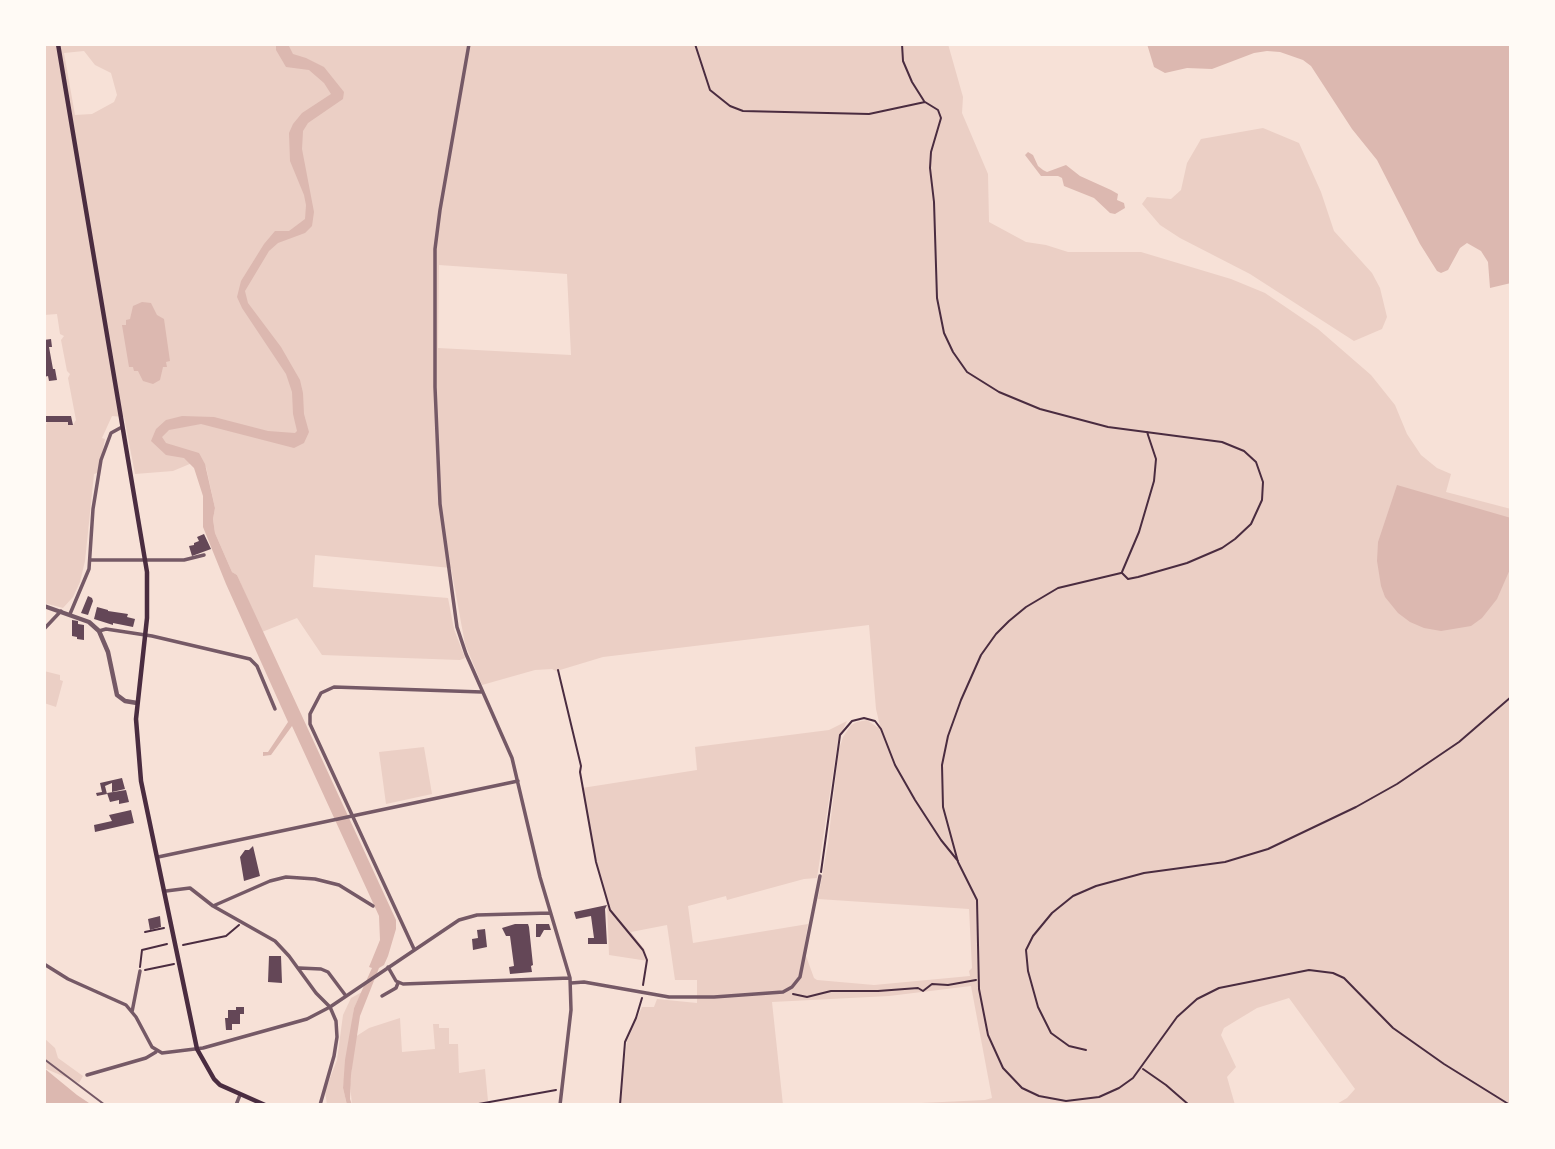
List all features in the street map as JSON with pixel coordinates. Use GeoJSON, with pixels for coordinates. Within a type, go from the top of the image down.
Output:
{"type":"FeatureCollection","features":[{"type":"Feature","properties":{"kind":"main road"},"geometry":{"type":"LineString","coordinates":[[58,44],[145,561],[148,589],[146,635],[137,703],[141,781],[197,1049],[214,1079],[228,1090],[265,1105]]}},
{"type":"Feature","properties":{"kind":"street"},"geometry":{"type":"LineString","coordinates":[[469,44],[435,249],[440,504],[457,627],[482,692],[503,735],[518,781],[540,877],[571,983],[571,1010],[559,1105]]}},
{"type":"Feature","properties":{"kind":"street"},"geometry":{"type":"LineString","coordinates":[[70,614],[88,576],[98,473],[109,436],[115,429],[122,427]]}},
{"type":"Feature","properties":{"kind":"street"},"geometry":{"type":"LineString","coordinates":[[90,560],[184,560],[204,555]]}},
{"type":"Feature","properties":{"kind":"street"},"geometry":{"type":"LineString","coordinates":[[44,606],[89,622],[100,631],[108,652],[117,695],[125,701],[137,703]]}},
{"type":"Feature","properties":{"kind":"street"},"geometry":{"type":"LineString","coordinates":[[44,629],[61,611]]}},
{"type":"Feature","properties":{"kind":"street"},"geometry":{"type":"LineString","coordinates":[[100,631],[106,629],[146,635],[250,659],[257,666],[275,709]]}},
{"type":"Feature","properties":{"kind":"street"},"geometry":{"type":"LineString","coordinates":[[414,949],[310,724],[310,713],[321,693],[334,687],[482,692]]}},
{"type":"Feature","properties":{"kind":"street"},"geometry":{"type":"LineString","coordinates":[[158,857],[518,781]]}},
{"type":"Feature","properties":{"kind":"street"},"geometry":{"type":"LineString","coordinates":[[571,983],[584,982],[642,993],[692,998],[783,992],[792,987],[800,977],[820,876]]}},
{"type":"Feature","properties":{"kind":"street"},"geometry":{"type":"LineString","coordinates":[[213,906],[270,881],[286,877],[315,879],[339,885],[373,906]]}},
{"type":"Feature","properties":{"kind":"street"},"geometry":{"type":"LineString","coordinates":[[166,891],[190,888],[213,906],[275,942],[330,1007],[336,1021],[337,1037],[320,1105]]}},
{"type":"Feature","properties":{"kind":"street"},"geometry":{"type":"LineString","coordinates":[[44,964],[68,979],[117,1000],[132,1012],[152,1048],[162,1053],[197,1049],[297,1023],[330,1007],[451,924],[469,916],[550,913]]}},
{"type":"Feature","properties":{"kind":"street"},"geometry":{"type":"LineString","coordinates":[[388,967],[398,983]]}},
{"type":"Feature","properties":{"kind":"street"},"geometry":{"type":"LineString","coordinates":[[299,968],[328,972],[346,996]]}},
{"type":"Feature","properties":{"kind":"street"},"geometry":{"type":"LineString","coordinates":[[132,1012],[140,971]]}},
{"type":"Feature","properties":{"kind":"street"},"geometry":{"type":"LineString","coordinates":[[398,983],[450,984],[570,978]]}},
{"type":"Feature","properties":{"kind":"street"},"geometry":{"type":"LineString","coordinates":[[382,996],[392,992],[398,983]]}},
{"type":"Feature","properties":{"kind":"street"},"geometry":{"type":"LineString","coordinates":[[87,1074],[146,1058],[156,1052]]}},
{"type":"Feature","properties":{"kind":"street"},"geometry":{"type":"LineString","coordinates":[[236,1105],[240,1096]]}},
{"type":"Feature","properties":{"kind":"lane"},"geometry":{"type":"LineString","coordinates":[[44,1059],[105,1105]]}},
{"type":"Feature","properties":{"kind":"path"},"geometry":{"type":"LineString","coordinates":[[695,44],[710,90],[730,106],[743,111],[869,114],[925,102]]}},
{"type":"Feature","properties":{"kind":"path"},"geometry":{"type":"LineString","coordinates":[[902,44],[903,61],[912,82],[925,102],[938,110],[941,118],[931,152],[930,168],[934,202],[937,298],[944,332],[953,352],[967,372],[1009,397],[1040,409],[1108,428],[1222,442],[1244,451],[1256,462],[1261,473],[1262,500],[1251,524],[1222,548],[1187,563],[1138,577],[1128,579],[1121,573]]}},
{"type":"Feature","properties":{"kind":"path"},"geometry":{"type":"LineString","coordinates":[[1121,573],[1139,532],[1154,481],[1156,459],[1147,432]]}},
{"type":"Feature","properties":{"kind":"path"},"geometry":{"type":"LineString","coordinates":[[958,862],[943,807],[942,765],[954,719],[981,655],[1009,621],[1045,595],[1067,585],[1121,573]]}},
{"type":"Feature","properties":{"kind":"path"},"geometry":{"type":"LineString","coordinates":[[558,670],[581,766],[592,845],[610,910],[639,944],[646,957],[636,1018],[625,1042],[620,1105]]}},
{"type":"Feature","properties":{"kind":"path"},"geometry":{"type":"LineString","coordinates":[[1086,1050],[1069,1046],[1051,1032],[1038,1007],[1028,971],[1026,950],[1052,913],[1073,897],[1096,886],[1144,873],[1226,862],[1268,849],[1356,807],[1396,784],[1459,742],[1511,697]]}},
{"type":"Feature","properties":{"kind":"path"},"geometry":{"type":"LineString","coordinates":[[820,876],[841,735],[852,721],[864,718],[875,721],[881,729],[895,765],[915,800],[958,862],[977,900],[977,980],[994,1054],[1008,1075],[1030,1093],[1066,1101],[1099,1097],[1125,1084],[1142,1068],[1177,1017],[1197,999],[1219,988],[1309,970],[1333,973],[1345,978],[1393,1028],[1510,1105]]}},
{"type":"Feature","properties":{"kind":"path"},"geometry":{"type":"LineString","coordinates":[[178,963],[140,971],[142,950],[226,936],[241,923]]}},
{"type":"Feature","properties":{"kind":"path"},"geometry":{"type":"LineString","coordinates":[[145,932],[172,926]]}},
{"type":"Feature","properties":{"kind":"path"},"geometry":{"type":"LineString","coordinates":[[783,992],[807,997],[831,991],[918,988],[923,991],[932,984],[948,985],[977,980]]}},
{"type":"Feature","properties":{"kind":"path"},"geometry":{"type":"LineString","coordinates":[[1142,1068],[1189,1105]]}},
{"type":"Feature","properties":{"kind":"path"},"geometry":{"type":"LineString","coordinates":[[472,1105],[561,1089]]}},
{"type":"Feature","properties":{"kind":"shaded area"},"geometry":{"type":"Polygon","coordinates":[[[44,44],[948,44],[963,97],[962,113],[988,174],[989,222],[1026,242],[1068,252],[1141,252],[1231,279],[1265,293],[1318,329],[1371,375],[1395,405],[1407,434],[1421,455],[1437,468],[1451,474],[1446,492],[1511,509],[1511,1105],[1335,1105],[1355,1089],[1289,998],[1257,1008],[1224,1028],[1221,1035],[1236,1067],[1227,1077],[1235,1105],[921,1103],[992,1098],[971,986],[889,996],[772,1002],[783,1105],[619,1105],[627,1041],[642,1007],[654,1007],[657,999],[697,1003],[697,980],[675,980],[667,925],[631,932],[645,950],[648,961],[609,955],[607,904],[592,846],[582,788],[697,770],[695,747],[829,730],[847,721],[838,740],[817,878],[804,879],[727,900],[726,896],[688,906],[693,943],[808,924],[803,955],[806,956],[817,980],[874,985],[970,976],[969,971],[972,968],[969,909],[818,899],[828,843],[839,749],[843,737],[851,725],[857,722],[867,720],[877,727],[880,726],[876,709],[869,625],[603,657],[558,672],[552,669],[535,670],[482,685],[465,644],[451,568],[315,555],[313,587],[448,598],[454,629],[465,658],[460,660],[322,655],[297,618],[262,632],[215,533],[215,508],[206,467],[192,463],[173,471],[135,474],[124,417],[112,416],[102,438],[105,439],[98,473],[94,474],[85,561],[80,582],[73,597],[63,608],[44,603],[44,432],[47,422],[68,422],[68,425],[73,425],[76,420],[68,378],[70,374],[67,371],[61,340],[64,336],[60,334],[57,314],[44,315],[44,44]],[[84,51],[64,53],[75,115],[92,114],[114,102],[117,95],[111,73],[95,65],[84,51]],[[439,265],[438,348],[571,355],[567,274],[439,265]]]}},
{"type":"Feature","properties":{"kind":"shaded area"},"geometry":{"type":"Polygon","coordinates":[[[276,44],[288,44],[293,54],[324,67],[344,92],[343,99],[308,123],[303,131],[302,149],[314,212],[312,226],[305,233],[278,243],[269,251],[245,291],[248,303],[281,347],[300,380],[309,432],[304,443],[294,448],[201,424],[169,430],[162,437],[166,443],[199,453],[205,464],[215,508],[215,533],[232,572],[237,575],[396,920],[388,956],[384,965],[379,968],[360,1016],[351,1075],[352,1105],[347,1105],[343,1088],[345,1060],[354,1008],[372,968],[369,967],[380,940],[379,916],[292,726],[271,755],[263,756],[263,752],[268,752],[288,722],[203,527],[203,496],[194,468],[184,458],[166,455],[151,441],[156,429],[166,420],[182,416],[214,417],[268,431],[297,431],[292,392],[286,374],[237,297],[241,281],[275,231],[289,231],[305,219],[304,195],[290,161],[289,133],[302,113],[331,94],[324,83],[309,70],[286,67],[276,50],[276,44]]]}},
{"type":"Feature","properties":{"kind":"shaded area"},"geometry":{"type":"Polygon","coordinates":[[[1147,44],[1511,44],[1511,283],[1490,288],[1488,262],[1481,251],[1467,243],[1460,248],[1448,270],[1441,273],[1437,271],[1420,244],[1377,160],[1352,129],[1311,66],[1303,60],[1280,52],[1267,51],[1254,53],[1212,69],[1187,68],[1165,73],[1154,67],[1147,44]]]}},
{"type":"Feature","properties":{"kind":"shaded area"},"geometry":{"type":"Polygon","coordinates":[[[1263,128],[1299,143],[1321,192],[1334,231],[1372,273],[1380,288],[1387,317],[1382,329],[1354,341],[1250,274],[1180,238],[1160,225],[1142,204],[1147,197],[1171,199],[1181,190],[1187,163],[1201,139],[1263,128]]]}},
{"type":"Feature","properties":{"kind":"shaded area"},"geometry":{"type":"Polygon","coordinates":[[[1028,152],[1033,155],[1038,166],[1047,172],[1066,165],[1080,176],[1118,194],[1117,200],[1124,203],[1125,208],[1115,214],[1110,213],[1094,198],[1064,186],[1062,178],[1041,176],[1025,155],[1028,152]]]}},
{"type":"Feature","properties":{"kind":"shaded area"},"geometry":{"type":"Polygon","coordinates":[[[142,302],[151,303],[157,315],[164,319],[170,361],[166,362],[167,367],[163,367],[160,380],[153,384],[143,381],[138,371],[129,367],[122,325],[126,325],[126,320],[130,319],[133,306],[142,302]]]}},
{"type":"Feature","properties":{"kind":"shaded area"},"geometry":{"type":"Polygon","coordinates":[[[1397,485],[1511,518],[1511,567],[1497,599],[1482,618],[1471,626],[1441,631],[1424,628],[1398,613],[1385,597],[1377,561],[1378,542],[1397,485]]]}},
{"type":"Feature","properties":{"kind":"shaded area"},"geometry":{"type":"Polygon","coordinates":[[[44,671],[60,675],[60,680],[63,681],[56,707],[44,703],[44,671]]]}},
{"type":"Feature","properties":{"kind":"shaded area"},"geometry":{"type":"Polygon","coordinates":[[[424,747],[432,794],[386,804],[379,752],[424,747]]]}},
{"type":"Feature","properties":{"kind":"shaded area"},"geometry":{"type":"Polygon","coordinates":[[[362,992],[354,1008],[343,1088],[347,1105],[327,1105],[325,1091],[337,1060],[343,1015],[351,998],[362,992]]]}},
{"type":"Feature","properties":{"kind":"shaded area"},"geometry":{"type":"Polygon","coordinates":[[[400,1018],[402,1052],[435,1049],[433,1024],[439,1024],[439,1028],[449,1028],[449,1044],[458,1044],[459,1073],[485,1069],[488,1101],[480,1105],[352,1105],[350,1084],[355,1037],[369,1028],[400,1018]]]}},
{"type":"Feature","properties":{"kind":"shaded area"},"geometry":{"type":"Polygon","coordinates":[[[44,1038],[55,1048],[58,1058],[83,1076],[79,1083],[44,1068],[44,1038]]]}},
{"type":"Feature","properties":{"kind":"shaded area"},"geometry":{"type":"Polygon","coordinates":[[[44,1068],[77,1095],[92,1105],[44,1105],[44,1068]]]}},
{"type":"Feature","properties":{"kind":"building"},"geometry":{"type":"Polygon","coordinates":[[[51,339],[52,347],[49,347],[57,380],[49,381],[48,376],[44,377],[44,340],[51,339]]]}},
{"type":"Feature","properties":{"kind":"building"},"geometry":{"type":"Polygon","coordinates":[[[44,416],[71,416],[73,425],[68,425],[68,422],[44,422],[44,416]]]}},
{"type":"Feature","properties":{"kind":"building"},"geometry":{"type":"Polygon","coordinates":[[[204,534],[211,549],[192,556],[189,546],[199,541],[197,537],[204,534]]]}},
{"type":"Feature","properties":{"kind":"building"},"geometry":{"type":"Polygon","coordinates":[[[88,596],[93,601],[88,615],[81,613],[88,596]]]}},
{"type":"Feature","properties":{"kind":"building"},"geometry":{"type":"Polygon","coordinates":[[[97,607],[128,614],[127,617],[135,619],[133,627],[94,619],[97,607]]]}},
{"type":"Feature","properties":{"kind":"building"},"geometry":{"type":"Polygon","coordinates":[[[72,620],[84,625],[84,640],[72,636],[72,620]]]}},
{"type":"Feature","properties":{"kind":"building"},"geometry":{"type":"Polygon","coordinates":[[[122,778],[125,789],[112,792],[112,783],[105,786],[107,794],[97,796],[96,793],[102,792],[100,783],[122,778]]]}},
{"type":"Feature","properties":{"kind":"building"},"geometry":{"type":"Polygon","coordinates":[[[126,790],[129,802],[110,802],[107,793],[126,790]]]}},
{"type":"Feature","properties":{"kind":"building"},"geometry":{"type":"Polygon","coordinates":[[[131,810],[134,823],[95,832],[94,825],[112,821],[109,815],[131,810]]]}},
{"type":"Feature","properties":{"kind":"building"},"geometry":{"type":"Polygon","coordinates":[[[253,846],[260,876],[244,881],[240,857],[245,850],[253,846]]]}},
{"type":"Feature","properties":{"kind":"building"},"geometry":{"type":"Polygon","coordinates":[[[607,905],[607,944],[588,944],[588,938],[594,938],[591,916],[576,919],[574,912],[607,905]]]}},
{"type":"Feature","properties":{"kind":"building"},"geometry":{"type":"Polygon","coordinates":[[[160,916],[161,927],[150,930],[148,919],[160,916]]]}},
{"type":"Feature","properties":{"kind":"building"},"geometry":{"type":"Polygon","coordinates":[[[528,924],[532,972],[510,974],[509,967],[514,966],[510,936],[506,936],[502,928],[528,924]]]}},
{"type":"Feature","properties":{"kind":"building"},"geometry":{"type":"Polygon","coordinates":[[[536,924],[549,924],[551,930],[544,930],[540,937],[536,937],[536,924]]]}},
{"type":"Feature","properties":{"kind":"building"},"geometry":{"type":"Polygon","coordinates":[[[485,929],[487,947],[473,950],[472,939],[478,938],[477,930],[485,929]]]}},
{"type":"Feature","properties":{"kind":"building"},"geometry":{"type":"Polygon","coordinates":[[[269,956],[281,956],[282,983],[268,982],[269,956]]]}},
{"type":"Feature","properties":{"kind":"building"},"geometry":{"type":"Polygon","coordinates":[[[236,1007],[244,1007],[244,1014],[240,1014],[240,1024],[232,1024],[232,1030],[226,1030],[225,1018],[228,1018],[228,1010],[236,1010],[236,1007]]]}}]}
